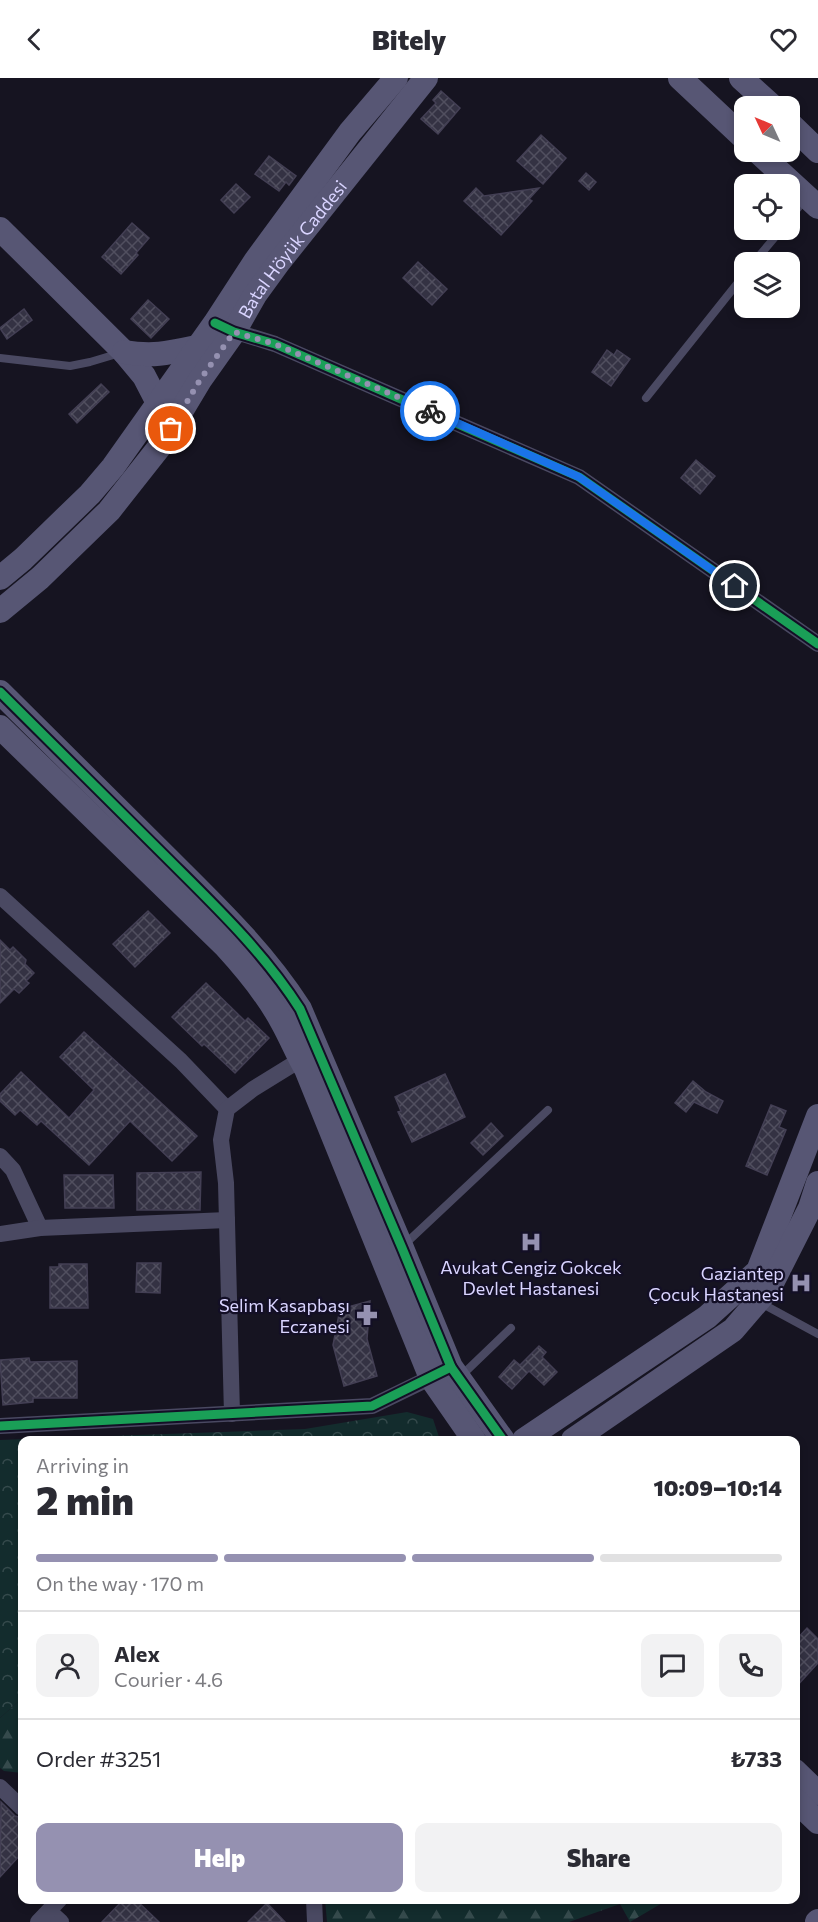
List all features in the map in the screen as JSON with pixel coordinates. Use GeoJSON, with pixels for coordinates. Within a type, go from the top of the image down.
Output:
{"type":"FeatureCollection","features":[{"type":"Feature","properties":{"kind":"street","name":"Batal Höyük Caddesi"},"geometry":{"type":"LineString","coordinates":[[0,611],[40,578],[109,511],[161,445],[200,380],[256,260],[350,132],[396,78]]}},
{"type":"Feature","properties":{"kind":"street","name":"Batal Höyük Caddesi"},"geometry":{"type":"LineString","coordinates":[[0,578],[23,559],[90,494],[113,466],[197,347],[224,328],[255,295],[426,78]]}},
{"type":"Feature","properties":{"kind":"street"},"geometry":{"type":"LineString","coordinates":[[680,78],[734,129]]}},
{"type":"Feature","properties":{"kind":"street"},"geometry":{"type":"LineString","coordinates":[[741,78],[761,96]]}},
{"type":"Feature","properties":{"kind":"street"},"geometry":{"type":"LineString","coordinates":[[800,134],[818,151]]}},
{"type":"Feature","properties":{"kind":"street"},"geometry":{"type":"LineString","coordinates":[[769,162],[812,202]]}},
{"type":"Feature","properties":{"kind":"street"},"geometry":{"type":"LineString","coordinates":[[0,229],[124,352],[144,376],[158,403]]}},
{"type":"Feature","properties":{"kind":"street"},"geometry":{"type":"LineString","coordinates":[[224,328],[275,344],[579,477],[818,644]]}},
{"type":"Feature","properties":{"kind":"street"},"geometry":{"type":"LineString","coordinates":[[124,352],[158,355],[197,347]]}},
{"type":"Feature","properties":{"kind":"street"},"geometry":{"type":"LineString","coordinates":[[0,692],[222,913],[286,987],[300,1009],[402,1248],[447,1375],[500,1436]]}},
{"type":"Feature","properties":{"kind":"street"},"geometry":{"type":"LineString","coordinates":[[1,728],[225,946],[267,997],[306,1069],[447,1375],[472,1436]]}},
{"type":"Feature","properties":{"kind":"street"},"geometry":{"type":"LineString","coordinates":[[0,896],[173,1054],[227,1109]]}},
{"type":"Feature","properties":{"kind":"street"},"geometry":{"type":"LineString","coordinates":[[232,1414],[226,1183],[221,1140],[227,1109],[253,1089],[300,1060]]}},
{"type":"Feature","properties":{"kind":"street"},"geometry":{"type":"LineString","coordinates":[[580,1436],[733,1330],[818,1116]]}},
{"type":"Feature","properties":{"kind":"street"},"geometry":{"type":"LineString","coordinates":[[0,1156],[13,1170],[40,1228]]}},
{"type":"Feature","properties":{"kind":"street"},"geometry":{"type":"LineString","coordinates":[[530,1436],[707,1317],[749,1294],[770,1287],[810,1208],[818,1183]]}},
{"type":"Feature","properties":{"kind":"street"},"geometry":{"type":"LineString","coordinates":[[0,1234],[40,1228],[227,1220]]}},
{"type":"Feature","properties":{"kind":"street"},"geometry":{"type":"LineString","coordinates":[[0,1426],[372,1406],[447,1375]]}},
{"type":"Feature","properties":{"kind":"street"},"geometry":{"type":"LineString","coordinates":[[800,1776],[818,1793]]}},
{"type":"Feature","properties":{"kind":"street"},"geometry":{"type":"LineString","coordinates":[[0,1787],[18,1804]]}},
{"type":"Feature","properties":{"kind":"street"},"geometry":{"type":"LineString","coordinates":[[800,1805],[818,1822]]}},
{"type":"Feature","properties":{"kind":"street"},"geometry":{"type":"LineString","coordinates":[[314,1904],[315,1922]]}},
{"type":"Feature","properties":{"kind":"lane"},"geometry":{"type":"LineString","coordinates":[[762,252],[773,240]]}},
{"type":"Feature","properties":{"kind":"lane"},"geometry":{"type":"LineString","coordinates":[[646,398],[734,288]]}},
{"type":"Feature","properties":{"kind":"lane"},"geometry":{"type":"LineString","coordinates":[[0,358],[70,366],[124,352]]}},
{"type":"Feature","properties":{"kind":"lane"},"geometry":{"type":"LineString","coordinates":[[402,1248],[548,1110]]}},
{"type":"Feature","properties":{"kind":"lane"},"geometry":{"type":"LineString","coordinates":[[749,1294],[818,1334]]}},
{"type":"Feature","properties":{"kind":"lane"},"geometry":{"type":"LineString","coordinates":[[447,1375],[511,1328]]}},
{"type":"Feature","properties":{"kind":"green space"},"geometry":{"type":"Polygon","coordinates":[[[407,1412],[433,1419],[439,1436],[111,1436],[305,1429],[407,1412]]]}},
{"type":"Feature","properties":{"kind":"green space"},"geometry":{"type":"Polygon","coordinates":[[[18,1439],[18,1702],[0,1718],[0,1440],[18,1439]]]}},
{"type":"Feature","properties":{"kind":"green space"},"geometry":{"type":"Polygon","coordinates":[[[18,1702],[18,1773],[4,1771],[0,1768],[0,1718],[18,1702]]]}},
{"type":"Feature","properties":{"kind":"green space"},"geometry":{"type":"Polygon","coordinates":[[[325,1904],[620,1904],[569,1922],[327,1922],[325,1904]]]}},
{"type":"Feature","properties":{"kind":"green space"},"geometry":{"type":"Polygon","coordinates":[[[620,1904],[661,1904],[630,1922],[620,1904]]]}},
{"type":"Feature","properties":{"kind":"building"},"geometry":{"type":"Polygon","coordinates":[[[441,91],[460,108],[438,134],[421,119],[436,103],[433,100],[441,91]]]}},
{"type":"Feature","properties":{"kind":"building"},"geometry":{"type":"Polygon","coordinates":[[[541,135],[566,158],[543,184],[517,161],[541,135]]]}},
{"type":"Feature","properties":{"kind":"building"},"geometry":{"type":"Polygon","coordinates":[[[269,156],[296,176],[289,185],[286,182],[279,191],[255,174],[269,156]]]}},
{"type":"Feature","properties":{"kind":"building"},"geometry":{"type":"Polygon","coordinates":[[[586,173],[596,182],[589,190],[579,181],[586,173]]]}},
{"type":"Feature","properties":{"kind":"building"},"geometry":{"type":"Polygon","coordinates":[[[236,184],[250,197],[234,213],[221,200],[236,184]]]}},
{"type":"Feature","properties":{"kind":"building"},"geometry":{"type":"Polygon","coordinates":[[[476,188],[484,196],[539,188],[529,199],[532,201],[501,235],[464,201],[476,188]]]}},
{"type":"Feature","properties":{"kind":"building"},"geometry":{"type":"Polygon","coordinates":[[[132,223],[149,238],[121,274],[102,257],[132,223]]]}},
{"type":"Feature","properties":{"kind":"building"},"geometry":{"type":"Polygon","coordinates":[[[418,262],[447,289],[432,305],[403,278],[418,262]]]}},
{"type":"Feature","properties":{"kind":"building"},"geometry":{"type":"Polygon","coordinates":[[[148,300],[169,319],[151,338],[131,319],[148,300]]]}},
{"type":"Feature","properties":{"kind":"building"},"geometry":{"type":"Polygon","coordinates":[[[24,309],[32,320],[7,339],[0,328],[24,309]]]}},
{"type":"Feature","properties":{"kind":"building"},"geometry":{"type":"Polygon","coordinates":[[[607,350],[614,355],[617,350],[630,359],[611,386],[592,372],[607,350]]]}},
{"type":"Feature","properties":{"kind":"building"},"geometry":{"type":"Polygon","coordinates":[[[101,384],[109,392],[77,423],[69,414],[101,384]]]}},
{"type":"Feature","properties":{"kind":"building"},"geometry":{"type":"Polygon","coordinates":[[[696,460],[715,476],[700,494],[681,478],[696,460]]]}},
{"type":"Feature","properties":{"kind":"building"},"geometry":{"type":"Polygon","coordinates":[[[148,911],[170,933],[135,967],[113,944],[148,911]]]}},
{"type":"Feature","properties":{"kind":"building"},"geometry":{"type":"Polygon","coordinates":[[[0,940],[10,950],[13,947],[26,960],[25,964],[34,973],[26,981],[29,983],[19,993],[14,989],[0,1003],[0,940]]]}},
{"type":"Feature","properties":{"kind":"building"},"geometry":{"type":"Polygon","coordinates":[[[206,983],[245,1021],[248,1018],[269,1038],[235,1073],[172,1017],[206,983]]]}},
{"type":"Feature","properties":{"kind":"building"},"geometry":{"type":"Polygon","coordinates":[[[84,1032],[197,1136],[172,1161],[130,1121],[89,1165],[41,1121],[37,1125],[20,1110],[15,1115],[0,1101],[0,1094],[21,1072],[69,1118],[94,1090],[60,1057],[84,1032]]]}},
{"type":"Feature","properties":{"kind":"building"},"geometry":{"type":"Polygon","coordinates":[[[445,1074],[465,1117],[412,1142],[398,1112],[401,1111],[395,1097],[445,1074]]]}},
{"type":"Feature","properties":{"kind":"building"},"geometry":{"type":"Polygon","coordinates":[[[693,1081],[706,1092],[723,1101],[717,1113],[694,1102],[686,1112],[675,1103],[693,1081]]]}},
{"type":"Feature","properties":{"kind":"building"},"geometry":{"type":"Polygon","coordinates":[[[771,1105],[786,1111],[779,1127],[786,1130],[767,1175],[746,1166],[771,1105]]]}},
{"type":"Feature","properties":{"kind":"building"},"geometry":{"type":"Polygon","coordinates":[[[491,1123],[503,1136],[483,1155],[471,1143],[491,1123]]]}},
{"type":"Feature","properties":{"kind":"building"},"geometry":{"type":"Polygon","coordinates":[[[201,1172],[200,1210],[137,1210],[137,1173],[201,1172]]]}},
{"type":"Feature","properties":{"kind":"building"},"geometry":{"type":"Polygon","coordinates":[[[64,1175],[113,1175],[114,1208],[65,1208],[64,1175]]]}},
{"type":"Feature","properties":{"kind":"building"},"geometry":{"type":"Polygon","coordinates":[[[137,1263],[161,1263],[160,1293],[136,1292],[137,1263]]]}},
{"type":"Feature","properties":{"kind":"building"},"geometry":{"type":"Polygon","coordinates":[[[59,1264],[87,1264],[88,1308],[50,1308],[50,1267],[59,1267],[59,1264]]]}},
{"type":"Feature","properties":{"kind":"building"},"geometry":{"type":"Polygon","coordinates":[[[370,1301],[367,1339],[377,1376],[344,1386],[333,1345],[340,1309],[370,1301]]]}},
{"type":"Feature","properties":{"kind":"building"},"geometry":{"type":"Polygon","coordinates":[[[539,1346],[546,1352],[542,1357],[557,1372],[544,1385],[529,1371],[512,1389],[499,1377],[514,1360],[520,1365],[539,1346]]]}},
{"type":"Feature","properties":{"kind":"building"},"geometry":{"type":"Polygon","coordinates":[[[29,1358],[30,1362],[77,1361],[77,1398],[33,1398],[33,1402],[3,1405],[0,1360],[29,1358]]]}},
{"type":"Feature","properties":{"kind":"building"},"geometry":{"type":"Polygon","coordinates":[[[807,1628],[818,1639],[818,1663],[800,1683],[800,1636],[807,1628]]]}},
{"type":"Feature","properties":{"kind":"building"},"geometry":{"type":"Polygon","coordinates":[[[1,1802],[18,1817],[18,1857],[0,1877],[1,1802]]]}},
{"type":"Feature","properties":{"kind":"building"},"geometry":{"type":"Polygon","coordinates":[[[119,1904],[140,1904],[159,1922],[102,1922],[119,1904]]]}},
{"type":"Feature","properties":{"kind":"building"},"geometry":{"type":"Polygon","coordinates":[[[268,1904],[285,1922],[248,1922],[268,1904]]]}},
{"type":"Feature","properties":{"kind":"cycle path"},"geometry":{"type":"LineString","coordinates":[[215,323],[234,332],[275,344],[579,477],[818,644]]}},
{"type":"Feature","properties":{"kind":"cycle path"},"geometry":{"type":"LineString","coordinates":[[0,692],[237,929],[286,988],[300,1009],[451,1367],[500,1436]]}},
{"type":"Feature","properties":{"kind":"cycle path"},"geometry":{"type":"LineString","coordinates":[[0,1426],[372,1406],[451,1367]]}},
{"type":"Feature","properties":{"kind":"way so far"},"geometry":{"type":"LineString","coordinates":[[171,429],[200,380],[234,332],[275,344],[430,411]]}},
{"type":"Feature","properties":{"kind":"place","name":"Avukat Cengiz Gokcek Devlet Hastanesi"},"geometry":{"type":"Point","coordinates":[531,1242]}},
{"type":"Feature","properties":{"kind":"place","name":"Gaziantep Çocuk Hastanesi"},"geometry":{"type":"Point","coordinates":[801,1283]}},
{"type":"Feature","properties":{"kind":"place","name":"Selim Kasapbaşı Eczanesi"},"geometry":{"type":"Point","coordinates":[367,1315]}},
{"type":"Feature","properties":{"kind":"route"},"geometry":{"type":"LineString","coordinates":[[430,411],[579,477],[735,586]]}}]}
